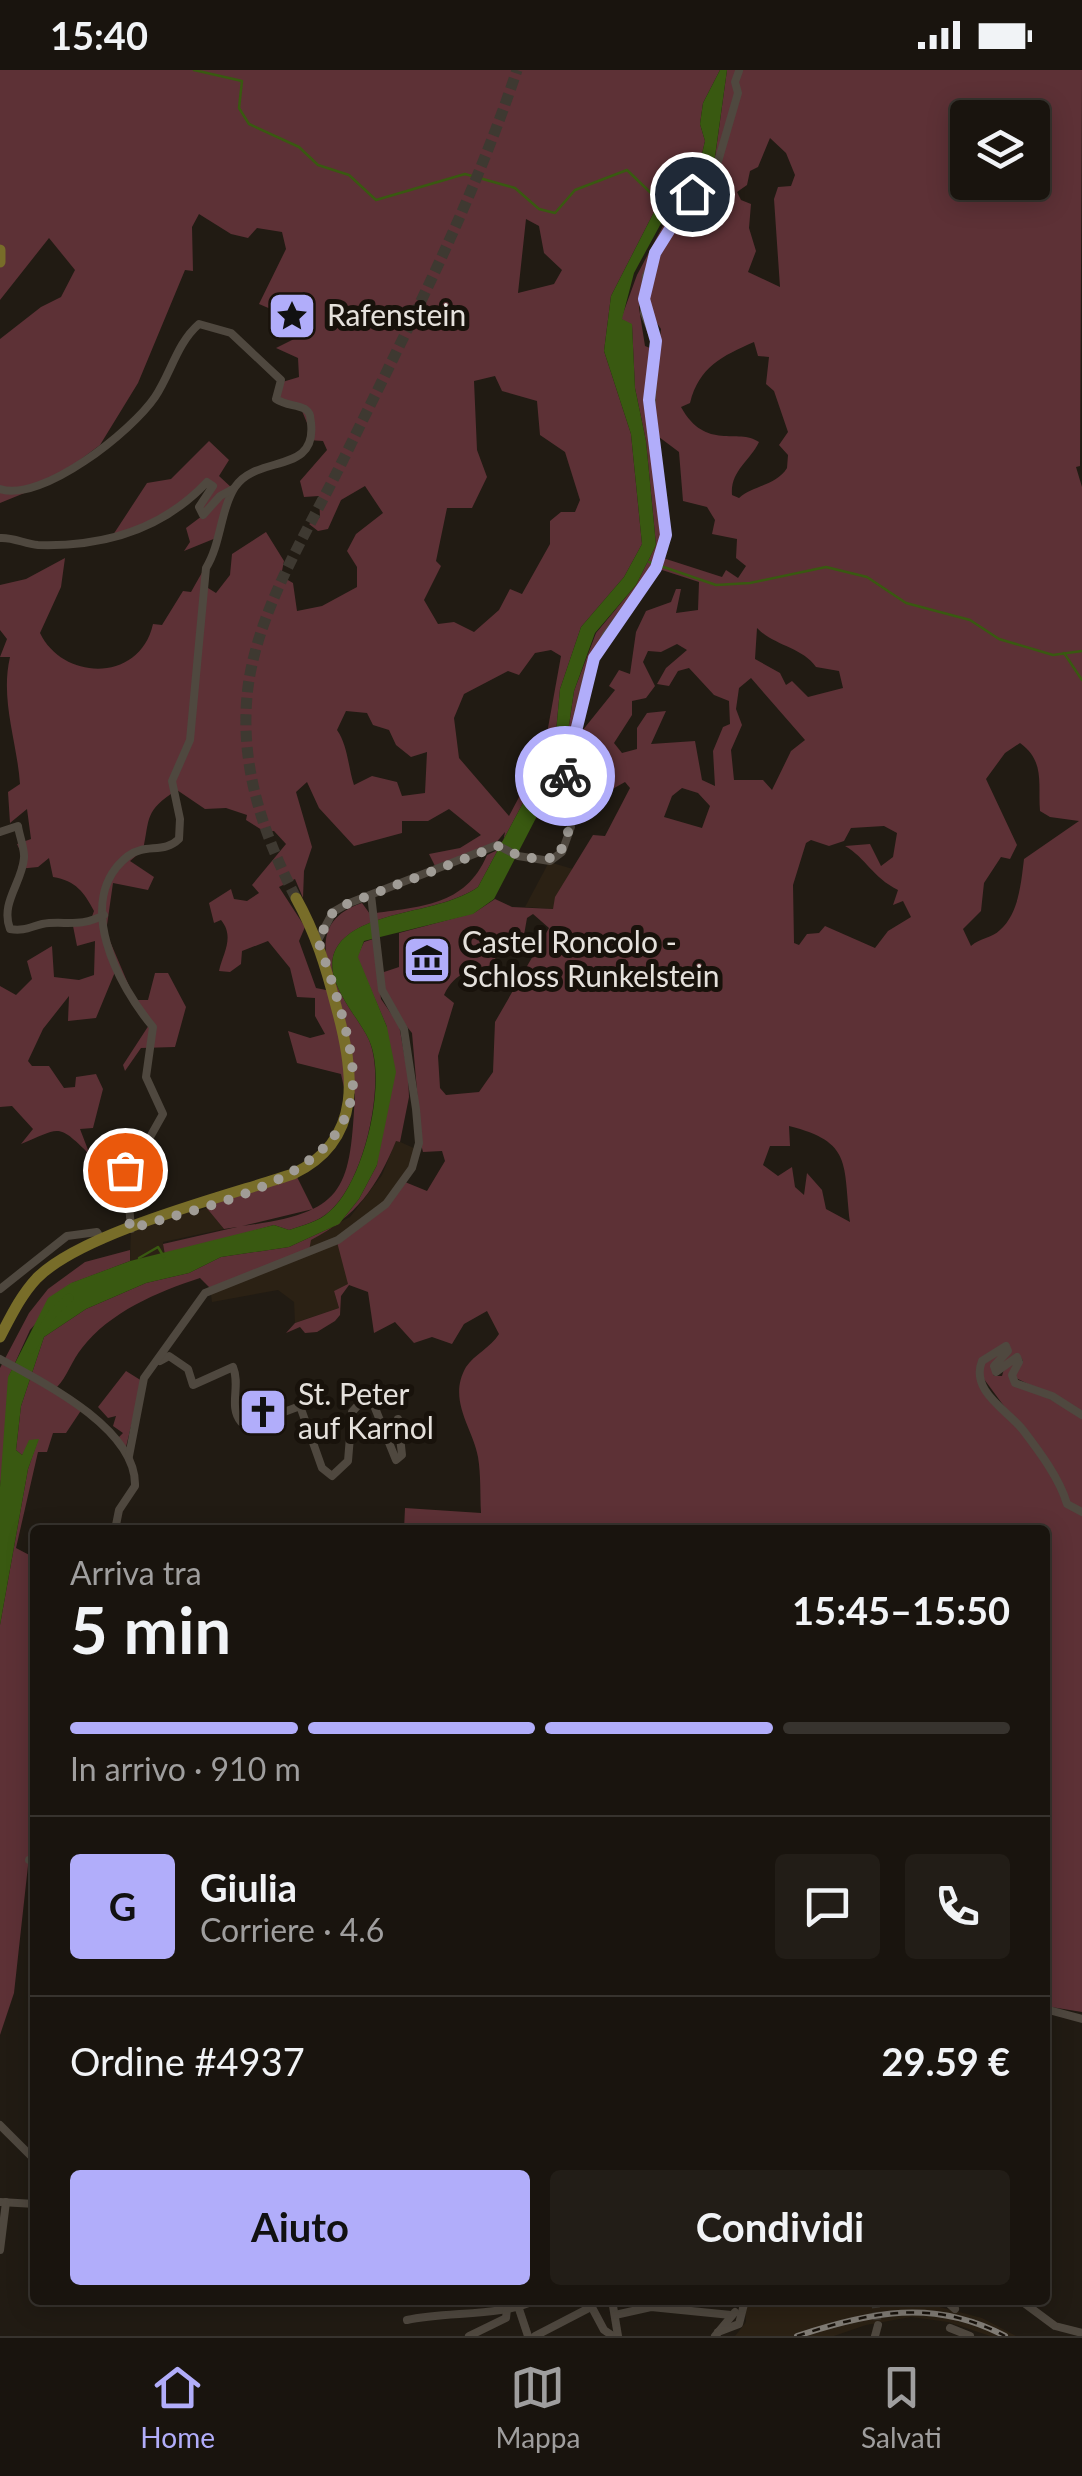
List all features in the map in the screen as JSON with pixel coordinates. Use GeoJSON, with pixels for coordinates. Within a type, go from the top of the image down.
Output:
{"type":"FeatureCollection","features":[{"type":"Feature","properties":{"kind":"main road"},"geometry":{"type":"LineString","coordinates":[[0,250],[0,262]]}},
{"type":"Feature","properties":{"kind":"main road"},"geometry":{"type":"LineString","coordinates":[[0,1337],[38,1278],[57,1261],[130,1229],[293,1174],[315,1160],[334,1140],[349,1111],[353,1078],[317,928],[296,898]]}},
{"type":"Feature","properties":{"kind":"street"},"geometry":{"type":"LineString","coordinates":[[317,928],[347,904],[499,846],[518,856],[550,861],[562,852],[571,822],[565,770],[587,676],[606,636],[658,566],[666,523],[649,400],[656,341],[644,312],[646,276],[682,204],[704,186],[717,165],[738,93],[734,82],[739,71]]}},
{"type":"Feature","properties":{"kind":"street"},"geometry":{"type":"LineString","coordinates":[[0,500],[3,490],[55,480],[128,426],[155,397],[180,347],[202,324],[230,333],[281,380],[276,399],[310,415],[310,444],[302,457],[246,476],[202,515],[199,507],[213,486],[207,482],[164,520],[128,536],[38,544],[0,538]]}},
{"type":"Feature","properties":{"kind":"street"},"geometry":{"type":"LineString","coordinates":[[130,1229],[126,1167],[146,1146],[163,1114],[146,1078],[153,1027],[114,965],[103,936],[107,890],[124,860],[144,848],[170,846],[179,839],[180,819],[172,781],[190,740],[206,568],[216,553],[233,490]]}},
{"type":"Feature","properties":{"kind":"street"},"geometry":{"type":"LineString","coordinates":[[0,832],[18,826],[24,857],[8,898],[6,919],[10,929],[31,931],[47,923],[82,925],[104,915]]}},
{"type":"Feature","properties":{"kind":"street"},"geometry":{"type":"LineString","coordinates":[[117,1525],[124,1502],[135,1486],[129,1456],[144,1378],[212,1287],[338,1240],[388,1202],[412,1168],[419,1142],[404,1029],[384,998],[372,896]]}},
{"type":"Feature","properties":{"kind":"street"},"geometry":{"type":"LineString","coordinates":[[0,1289],[68,1236],[97,1232],[102,1240]]}},
{"type":"Feature","properties":{"kind":"street"},"geometry":{"type":"LineString","coordinates":[[1082,1414],[1052,1396],[1015,1383],[1012,1375],[1019,1358],[1010,1359],[996,1372],[994,1366],[1008,1351],[1006,1346],[982,1361],[979,1374],[988,1395],[1023,1430],[1062,1487],[1067,1504],[1082,1512]]}},
{"type":"Feature","properties":{"kind":"street"},"geometry":{"type":"LineString","coordinates":[[144,1378],[166,1356],[189,1370],[192,1385],[232,1367],[236,1376],[234,1411],[239,1422],[252,1419],[271,1426],[284,1412],[300,1406],[324,1473],[337,1476],[348,1461],[352,1412],[374,1387],[376,1408],[396,1460],[402,1455],[398,1419]]}},
{"type":"Feature","properties":{"kind":"street"},"geometry":{"type":"LineString","coordinates":[[0,1359],[83,1408],[129,1456]]}},
{"type":"Feature","properties":{"kind":"street"},"geometry":{"type":"LineString","coordinates":[[1050,2009],[1082,2019]]}},
{"type":"Feature","properties":{"kind":"street"},"geometry":{"type":"LineString","coordinates":[[0,2125],[30,2155]]}},
{"type":"Feature","properties":{"kind":"street"},"geometry":{"type":"LineString","coordinates":[[0,2250],[3,2202],[30,2204]]}},
{"type":"Feature","properties":{"kind":"street"},"geometry":{"type":"LineString","coordinates":[[407,2320],[467,2305],[519,2309],[527,2305]]}},
{"type":"Feature","properties":{"kind":"street"},"geometry":{"type":"LineString","coordinates":[[519,2309],[531,2336],[585,2305]]}},
{"type":"Feature","properties":{"kind":"street"},"geometry":{"type":"LineString","coordinates":[[591,2305],[615,2336]]}},
{"type":"Feature","properties":{"kind":"street"},"geometry":{"type":"LineString","coordinates":[[613,2305],[615,2336]]}},
{"type":"Feature","properties":{"kind":"street"},"geometry":{"type":"LineString","coordinates":[[716,2334],[741,2305]]}},
{"type":"Feature","properties":{"kind":"street"},"geometry":{"type":"LineString","coordinates":[[951,2305],[955,2309]]}},
{"type":"Feature","properties":{"kind":"street"},"geometry":{"type":"LineString","coordinates":[[1027,2305],[1055,2326],[1076,2334]]}},
{"type":"Feature","properties":{"kind":"street"},"geometry":{"type":"LineString","coordinates":[[614,2316],[651,2308],[732,2318]]}},
{"type":"Feature","properties":{"kind":"street"},"geometry":{"type":"LineString","coordinates":[[469,2336],[506,2318],[507,2309]]}},
{"type":"Feature","properties":{"kind":"street"},"geometry":{"type":"LineString","coordinates":[[874,2336],[878,2325]]}},
{"type":"Feature","properties":{"kind":"street"},"geometry":{"type":"LineString","coordinates":[[949,2329],[970,2336]]}},
{"type":"Feature","properties":{"kind":"shaded area"},"geometry":{"type":"Polygon","coordinates":[[[0,70],[720,70],[703,103],[700,124],[705,141],[696,179],[667,199],[654,195],[650,199],[655,210],[611,296],[604,351],[631,434],[642,544],[624,577],[581,627],[560,689],[555,743],[504,839],[505,832],[490,850],[437,870],[429,854],[460,848],[481,835],[449,809],[428,821],[402,821],[402,833],[354,846],[319,808],[307,782],[296,792],[312,847],[304,871],[303,898],[295,879],[279,887],[305,927],[299,941],[316,988],[331,991],[344,1042],[326,944],[330,928],[341,914],[362,903],[370,914],[439,901],[466,885],[487,855],[498,850],[478,887],[444,902],[367,924],[339,944],[332,969],[341,994],[369,1040],[374,1058],[374,1105],[362,1155],[342,1197],[320,1218],[289,1230],[274,1225],[165,1255],[163,1244],[237,1227],[224,1229],[205,1206],[296,1175],[313,1208],[322,1204],[336,1191],[350,1153],[355,1093],[347,1101],[341,1074],[297,1063],[288,1031],[310,1038],[325,1034],[315,1016],[315,998],[297,997],[290,968],[268,941],[242,951],[241,964],[230,972],[219,971],[227,933],[221,920],[214,923],[209,903],[231,889],[234,899],[247,901],[259,893],[252,885],[286,844],[274,831],[265,832],[246,820],[247,815],[226,808],[205,809],[177,790],[154,810],[143,850],[130,861],[154,877],[148,890],[113,883],[106,932],[135,1000],[148,1000],[155,973],[168,973],[186,1007],[175,1047],[141,1048],[125,1071],[123,1065],[149,1025],[115,972],[96,1018],[68,1021],[69,996],[43,1029],[28,1061],[32,1066],[49,1066],[64,1088],[75,1087],[76,1077],[96,1074],[103,1089],[93,1128],[80,1129],[90,1155],[57,1131],[21,1144],[33,1129],[12,1106],[0,1107],[0,986],[16,995],[32,979],[27,961],[52,946],[54,977],[79,980],[94,975],[95,941],[77,946],[73,926],[90,922],[94,911],[78,888],[53,877],[49,858],[38,867],[18,869],[22,855],[17,844],[31,839],[27,809],[10,823],[8,792],[20,784],[8,705],[10,657],[0,657],[7,639],[0,630],[0,585],[26,579],[65,558],[61,587],[40,633],[51,649],[66,660],[100,669],[133,657],[145,643],[153,624],[162,625],[183,591],[191,592],[204,569],[208,588],[216,593],[230,575],[232,554],[266,532],[284,561],[281,576],[293,583],[297,611],[322,606],[357,587],[357,567],[347,551],[356,534],[383,513],[365,486],[341,500],[328,529],[318,531],[309,524],[320,517],[319,496],[304,497],[300,481],[327,450],[323,441],[308,440],[310,430],[302,411],[275,401],[279,383],[299,377],[298,358],[276,348],[312,330],[309,306],[314,302],[304,292],[273,310],[259,304],[286,249],[282,232],[257,228],[248,238],[231,234],[199,214],[192,227],[193,271],[185,270],[138,383],[100,445],[49,483],[0,503],[0,339],[41,307],[61,297],[75,270],[49,238],[0,300],[0,70]],[[526,219],[518,293],[554,284],[562,270],[544,253],[539,226],[526,219]],[[495,376],[474,381],[477,450],[487,477],[472,508],[447,508],[436,561],[441,566],[424,600],[438,624],[454,622],[474,632],[499,610],[510,589],[522,594],[550,544],[550,521],[561,512],[575,512],[580,500],[565,452],[540,435],[537,401],[502,391],[495,376]],[[551,650],[535,653],[519,675],[508,671],[464,694],[454,718],[459,758],[509,816],[544,750],[561,656],[551,650]],[[346,711],[337,730],[354,785],[372,776],[397,782],[402,796],[425,793],[427,752],[411,757],[396,745],[389,730],[373,725],[367,713],[346,711]],[[310,1210],[242,1226],[277,1221],[310,1210]]]}},
{"type":"Feature","properties":{"kind":"shaded area"},"geometry":{"type":"Polygon","coordinates":[[[720,70],[727,70],[713,171],[665,216],[634,273],[622,319],[632,324],[635,388],[646,441],[656,545],[636,585],[595,633],[574,691],[563,766],[494,899],[473,914],[364,941],[358,957],[387,1027],[396,1072],[377,1165],[359,1199],[339,1224],[289,1247],[221,1257],[189,1273],[146,1283],[86,1309],[44,1337],[21,1406],[16,1450],[22,1455],[29,1440],[39,1439],[28,1469],[0,1625],[0,1487],[8,1377],[48,1298],[71,1283],[130,1261],[274,1225],[289,1230],[316,1221],[330,1211],[353,1178],[362,1155],[376,1080],[369,1040],[335,981],[333,956],[339,944],[367,924],[462,896],[478,887],[555,743],[560,689],[581,627],[624,577],[642,544],[631,434],[604,351],[611,296],[655,210],[650,199],[653,194],[667,199],[696,179],[705,141],[700,124],[703,103],[720,70]]]}},
{"type":"Feature","properties":{"kind":"shaded area"},"geometry":{"type":"Polygon","coordinates":[[[727,70],[1082,70],[1080,466],[1076,467],[1082,487],[1082,1411],[1014,1377],[1023,1361],[1019,1354],[998,1367],[1011,1350],[1008,1344],[981,1359],[987,1396],[1022,1431],[1060,1488],[1064,1502],[1082,1514],[1082,2012],[1050,2007],[1050,1525],[404,1525],[405,1508],[481,1513],[478,1457],[459,1391],[466,1367],[499,1334],[487,1311],[464,1324],[452,1344],[432,1337],[414,1343],[395,1322],[374,1333],[368,1292],[349,1285],[341,1296],[340,1315],[335,1321],[317,1332],[305,1333],[300,1327],[286,1333],[295,1323],[339,1308],[334,1291],[348,1284],[337,1242],[405,1182],[427,1191],[445,1161],[442,1151],[423,1152],[412,1033],[388,1003],[381,973],[399,967],[399,933],[474,913],[495,899],[512,907],[553,909],[555,897],[593,835],[605,836],[630,788],[625,782],[609,791],[614,776],[576,759],[578,736],[615,690],[609,686],[619,670],[630,674],[636,632],[646,611],[671,602],[676,589],[681,589],[676,613],[698,610],[699,582],[659,569],[663,558],[722,577],[726,570],[738,578],[746,566],[736,558],[737,539],[712,534],[715,520],[707,507],[683,501],[679,452],[655,434],[652,404],[661,329],[646,307],[658,254],[681,211],[702,191],[713,172],[727,70]],[[770,138],[758,167],[750,171],[747,185],[737,192],[741,200],[751,204],[749,228],[756,251],[748,272],[780,287],[774,199],[778,187],[791,186],[795,175],[786,153],[770,138]],[[754,342],[713,364],[699,380],[690,403],[681,407],[691,421],[711,434],[759,442],[734,479],[732,495],[739,498],[777,478],[787,468],[788,455],[779,445],[788,432],[774,391],[766,384],[769,357],[758,356],[754,342]],[[757,628],[755,659],[780,673],[786,685],[792,681],[808,697],[843,688],[839,671],[816,667],[757,628]],[[677,644],[661,652],[648,651],[643,662],[655,686],[646,698],[632,701],[632,715],[614,743],[622,753],[637,749],[637,728],[647,713],[666,711],[651,744],[695,741],[702,780],[715,786],[713,751],[723,727],[730,724],[729,701],[714,695],[689,668],[678,671],[669,686],[657,684],[666,668],[687,650],[677,644]],[[751,678],[739,688],[736,709],[742,725],[731,750],[734,780],[763,780],[772,790],[791,751],[805,740],[751,678]],[[1020,743],[1005,753],[986,779],[1017,845],[1010,859],[1001,857],[984,883],[981,911],[963,929],[971,946],[997,933],[1011,915],[1024,859],[1079,821],[1050,817],[1040,811],[1037,765],[1020,743]],[[682,788],[672,796],[664,817],[702,828],[710,806],[698,793],[682,788]],[[884,826],[851,828],[844,841],[829,846],[811,840],[806,843],[793,885],[794,943],[799,945],[807,934],[819,933],[825,926],[875,948],[888,931],[911,917],[903,901],[893,905],[898,890],[845,846],[870,844],[881,866],[893,857],[897,833],[884,826]],[[533,914],[527,918],[524,935],[499,942],[494,964],[459,976],[444,995],[454,1003],[438,1056],[440,1088],[446,1095],[479,1092],[493,1072],[495,1022],[549,928],[533,914]],[[789,1126],[790,1146],[770,1146],[763,1165],[778,1176],[792,1167],[795,1187],[804,1195],[807,1173],[822,1190],[826,1209],[850,1222],[844,1170],[835,1148],[810,1132],[789,1126]]]}},
{"type":"Feature","properties":{"kind":"shaded area"},"geometry":{"type":"Polygon","coordinates":[[[673,207],[644,276],[639,308],[645,346],[650,348],[647,402],[664,537],[656,565],[597,649],[563,766],[574,691],[596,633],[636,585],[656,545],[646,441],[635,388],[632,325],[621,319],[637,275],[673,207]]]}},
{"type":"Feature","properties":{"kind":"shaded area"},"geometry":{"type":"Polygon","coordinates":[[[209,441],[229,460],[219,476],[233,489],[216,538],[184,551],[190,542],[186,528],[202,516],[198,513],[211,482],[164,520],[113,535],[147,483],[171,479],[209,441]]]}},
{"type":"Feature","properties":{"kind":"shaded area"},"geometry":{"type":"Polygon","coordinates":[[[549,862],[573,869],[553,909],[525,907],[549,862]]]}},
{"type":"Feature","properties":{"kind":"shaded area"},"geometry":{"type":"Polygon","coordinates":[[[373,939],[381,999],[399,1025],[409,1097],[400,1142],[396,1141],[373,1186],[343,1220],[377,1165],[387,1027],[357,957],[364,942],[373,939]]]}},
{"type":"Feature","properties":{"kind":"shaded area"},"geometry":{"type":"Polygon","coordinates":[[[396,1140],[418,1150],[349,1285],[334,1291],[339,1308],[295,1323],[294,1302],[278,1290],[212,1302],[210,1288],[350,1217],[382,1175],[396,1140]]]}},
{"type":"Feature","properties":{"kind":"shaded area"},"geometry":{"type":"Polygon","coordinates":[[[193,1208],[195,1212],[207,1208],[224,1229],[163,1242],[165,1255],[130,1261],[131,1229],[193,1208]]]}},
{"type":"Feature","properties":{"kind":"shaded area"},"geometry":{"type":"Polygon","coordinates":[[[333,1227],[311,1240],[309,1251],[210,1288],[200,1278],[135,1305],[93,1335],[57,1387],[82,1409],[66,1433],[53,1433],[47,1452],[38,1452],[16,1548],[30,1555],[30,1847],[14,1993],[0,2035],[0,1625],[28,1469],[38,1440],[22,1455],[16,1450],[21,1406],[44,1337],[86,1309],[146,1283],[189,1273],[221,1257],[289,1247],[333,1227]]]}},
{"type":"Feature","properties":{"kind":"shaded area"},"geometry":{"type":"Polygon","coordinates":[[[130,1250],[130,1261],[72,1283],[30,1330],[9,1376],[14,1377],[0,1487],[0,1368],[29,1313],[48,1289],[85,1262],[130,1250]]]}},
{"type":"Feature","properties":{"kind":"shaded area"},"geometry":{"type":"Polygon","coordinates":[[[1004,1350],[992,1369],[994,1376],[1002,1376],[1005,1366],[1016,1361],[1010,1377],[1082,1417],[1082,1509],[1068,1502],[1064,1487],[981,1375],[986,1358],[1004,1350]]]}},
{"type":"Feature","properties":{"kind":"shaded area"},"geometry":{"type":"Polygon","coordinates":[[[126,1371],[142,1381],[126,1447],[118,1438],[123,1433],[113,1426],[116,1416],[108,1418],[98,1407],[126,1371]]]}},
{"type":"Feature","properties":{"kind":"shaded area"},"geometry":{"type":"Polygon","coordinates":[[[932,2305],[982,2318],[1016,2336],[990,2336],[948,2322],[911,2317],[866,2325],[834,2336],[735,2336],[746,2322],[745,2308],[932,2305]]]}},
{"type":"Feature","properties":{"kind":"waterway"},"geometry":{"type":"LineString","coordinates":[[194,70],[242,81],[239,108],[249,124],[299,147],[318,165],[349,175],[376,200],[465,174],[515,188],[539,209],[555,213],[575,190],[627,170],[654,196]]}},
{"type":"Feature","properties":{"kind":"waterway"},"geometry":{"type":"LineString","coordinates":[[649,562],[716,585],[750,583],[826,567],[867,577],[906,603],[970,620],[999,639],[1053,655],[1082,651]]}},
{"type":"Feature","properties":{"kind":"waterway"},"geometry":{"type":"LineString","coordinates":[[1064,653],[1082,680]]}},
{"type":"Feature","properties":{"kind":"waterway"},"geometry":{"type":"LineString","coordinates":[[139,1258],[158,1247],[164,1257]]}},
{"type":"Feature","properties":{"kind":"waterway"},"geometry":{"type":"LineString","coordinates":[[31,1349],[52,1314],[69,1298]]}},
{"type":"Feature","properties":{"kind":"tunnel"},"geometry":{"type":"LineString","coordinates":[[296,898],[272,846],[249,765],[246,709],[255,651],[276,593],[437,267],[517,70]]}},
{"type":"Feature","properties":{"kind":"tunnel"},"geometry":{"type":"LineString","coordinates":[[876,2305],[878,2325]]}},
{"type":"Feature","properties":{"kind":"railway"},"geometry":{"type":"LineString","coordinates":[[797,2336],[876,2315],[902,2313],[953,2317],[1005,2336]]}},
{"type":"Feature","properties":{"kind":"way so far"},"geometry":{"type":"LineString","coordinates":[[125,1170],[130,1229],[293,1174],[323,1153],[349,1111],[353,1078],[318,940],[326,922],[333,912],[347,904],[498,846],[524,858],[558,858],[571,822],[565,776]]}},
{"type":"Feature","properties":{"kind":"place","name":"Rafenstein"},"geometry":{"type":"Point","coordinates":[292,316]}},
{"type":"Feature","properties":{"kind":"place","name":"Castel Roncolo - Schloss Runkelstein"},"geometry":{"type":"Point","coordinates":[427,960]}},
{"type":"Feature","properties":{"kind":"place","name":"St. Peter auf Karnol"},"geometry":{"type":"Point","coordinates":[263,1412]}},
{"type":"Feature","properties":{"kind":"route"},"geometry":{"type":"LineString","coordinates":[[565,776],[594,658],[661,560],[666,523],[649,400],[656,341],[644,312],[644,299],[646,276],[655,253],[682,204],[692,194]]}}]}
